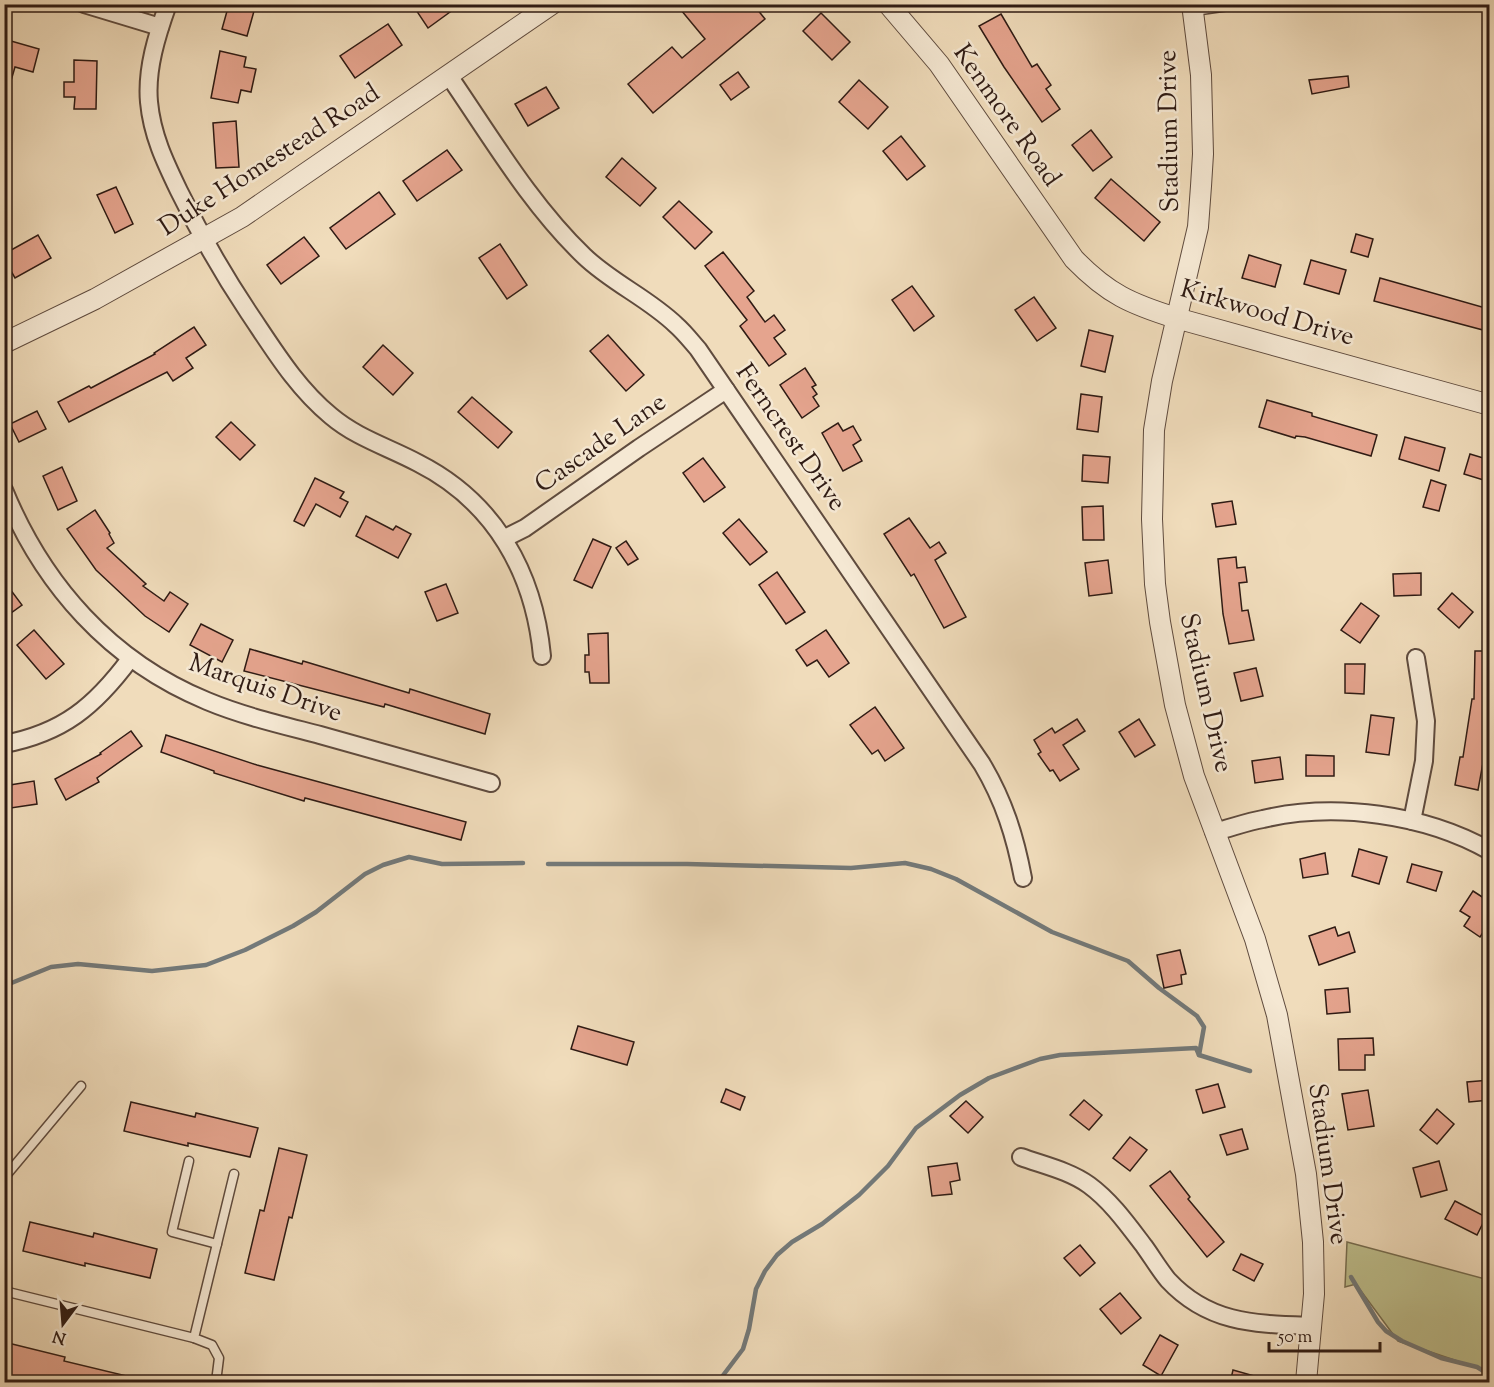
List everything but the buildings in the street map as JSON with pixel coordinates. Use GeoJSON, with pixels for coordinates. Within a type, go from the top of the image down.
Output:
{"type":"FeatureCollection","features":[{"type":"Feature","properties":{"kind":"street"},"geometry":{"type":"LineString","coordinates":[[84,4],[160,27]]}},
{"type":"Feature","properties":{"kind":"street"},"geometry":{"type":"LineString","coordinates":[[168,4],[160,27],[152,65],[149,90],[152,124],[168,168],[203,239],[297,384],[349,430],[418,463],[457,488],[505,538],[533,603],[542,656]]}},
{"type":"Feature","properties":{"kind":"street","name":"Duke Homestead Road"},"geometry":{"type":"LineString","coordinates":[[4,343],[95,299],[242,217],[552,4]]}},
{"type":"Feature","properties":{"kind":"street","name":"Kenmore Road"},"geometry":{"type":"LineString","coordinates":[[888,4],[939,64],[1055,232]]}},
{"type":"Feature","properties":{"kind":"street","name":"Stadium Drive"},"geometry":{"type":"LineString","coordinates":[[1193,8],[1200,75],[1203,154],[1201,186],[1198,227],[1162,381],[1154,430],[1152,519],[1155,584],[1175,705],[1194,776],[1255,939],[1276,1015],[1306,1174],[1313,1242],[1312,1326],[1305,1383]]}},
{"type":"Feature","properties":{"kind":"street","name":"Ferncrest Drive"},"geometry":{"type":"LineString","coordinates":[[449,76],[559,232],[594,265],[676,324],[698,349],[982,764],[995,786],[1012,826],[1023,878]]}},
{"type":"Feature","properties":{"kind":"street","name":"Kirkwood Drive"},"geometry":{"type":"LineString","coordinates":[[1055,232],[1074,259],[1093,278],[1112,292],[1137,305],[1176,318],[1490,405]]}},
{"type":"Feature","properties":{"kind":"street","name":"Cascade Lane"},"geometry":{"type":"LineString","coordinates":[[505,538],[525,528],[726,390]]}},
{"type":"Feature","properties":{"kind":"street","name":"Marquis Drive"},"geometry":{"type":"LineString","coordinates":[[4,490],[15,517],[39,561],[57,585],[85,618],[130,659],[158,677],[208,702],[491,783]]}},
{"type":"Feature","properties":{"kind":"street"},"geometry":{"type":"LineString","coordinates":[[1412,821],[1424,761],[1426,720],[1416,658]]}},
{"type":"Feature","properties":{"kind":"street"},"geometry":{"type":"LineString","coordinates":[[4,744],[38,736],[79,714],[96,700],[130,659]]}},
{"type":"Feature","properties":{"kind":"street"},"geometry":{"type":"LineString","coordinates":[[1214,832],[1263,819],[1328,812],[1376,814],[1424,823],[1490,851]]}},
{"type":"Feature","properties":{"kind":"street"},"geometry":{"type":"LineString","coordinates":[[1021,1157],[1078,1179],[1090,1186],[1122,1217],[1167,1278],[1200,1306],[1212,1313],[1238,1321],[1312,1326]]}},
{"type":"Feature","properties":{"kind":"lane"},"geometry":{"type":"LineString","coordinates":[[1193,8],[1243,4]]}},
{"type":"Feature","properties":{"kind":"lane"},"geometry":{"type":"LineString","coordinates":[[4,1178],[81,1086]]}},
{"type":"Feature","properties":{"kind":"lane"},"geometry":{"type":"LineString","coordinates":[[189,1161],[172,1232],[217,1244]]}},
{"type":"Feature","properties":{"kind":"lane"},"geometry":{"type":"LineString","coordinates":[[194,1338],[234,1174]]}},
{"type":"Feature","properties":{"kind":"lane"},"geometry":{"type":"LineString","coordinates":[[4,1291],[194,1338],[212,1345],[219,1358],[216,1383]]}},
{"type":"Feature","properties":{"kind":"green space"},"geometry":{"type":"Polygon","coordinates":[[[1347,1242],[1489,1280],[1489,1377],[1484,1370],[1398,1341],[1356,1284],[1345,1287],[1347,1242]]]}},
{"type":"Feature","properties":{"kind":"waterway"},"geometry":{"type":"LineString","coordinates":[[4,986],[51,967],[78,964],[152,971],[206,965],[245,950],[293,926],[316,912],[365,874],[383,865],[409,857],[442,864],[523,863]]}},
{"type":"Feature","properties":{"kind":"waterway"},"geometry":{"type":"LineString","coordinates":[[548,864],[687,864],[851,868],[905,863],[931,869],[956,879],[1052,932],[1128,961],[1197,1016],[1204,1027],[1199,1055]]}},
{"type":"Feature","properties":{"kind":"waterway"},"geometry":{"type":"LineString","coordinates":[[718,1382],[743,1349],[756,1289],[765,1271],[777,1255],[859,1195],[888,1166],[916,1128],[960,1095],[989,1078],[1040,1059],[1060,1055],[1196,1048],[1199,1055],[1250,1071]]}},
{"type":"Feature","properties":{"kind":"waterway"},"geometry":{"type":"LineString","coordinates":[[1351,1277],[1378,1322],[1386,1331],[1402,1341],[1441,1358],[1477,1367],[1490,1375]]}}]}
